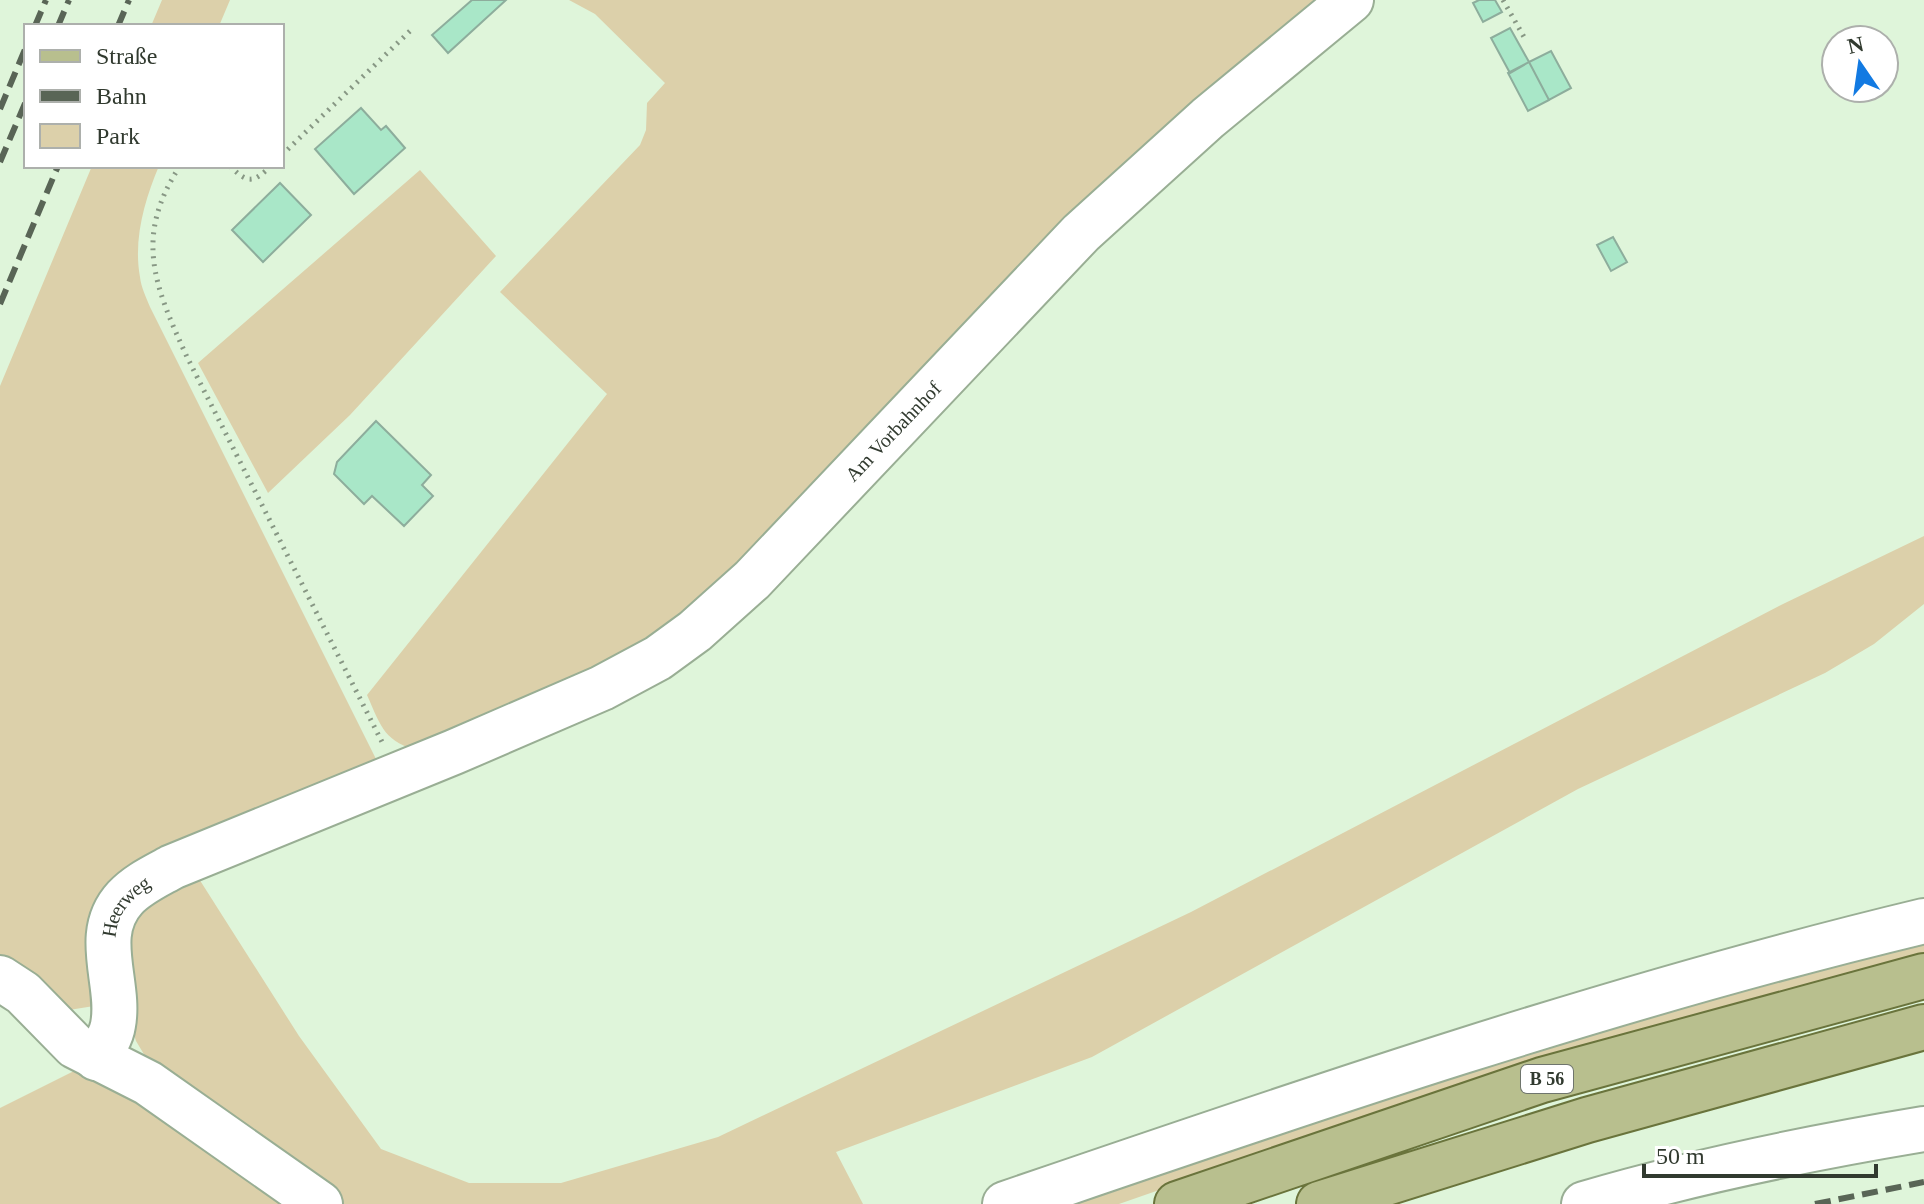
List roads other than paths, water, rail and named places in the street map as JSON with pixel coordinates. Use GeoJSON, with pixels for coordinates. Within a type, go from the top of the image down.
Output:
{"type":"FeatureCollection","features":[{"type":"Feature","properties":{"kind":"main road","name":"B 56"},"geometry":{"type":"LineString","coordinates":[[1177,1204],[1542,1080],[1924,976]]}},
{"type":"Feature","properties":{"kind":"main road","name":"B 56"},"geometry":{"type":"LineString","coordinates":[[1319,1204],[1587,1120],[1924,1027]]}},
{"type":"Feature","properties":{"kind":"street","name":"Am Vorbahnhof"},"geometry":{"type":"LineString","coordinates":[[394,776],[602,688],[658,658],[695,631],[752,580],[1081,233],[1208,118],[1351,0]]}},
{"type":"Feature","properties":{"kind":"street","name":"Heerweg"},"geometry":{"type":"LineString","coordinates":[[96,1058],[110,1037],[114,1023],[107,948],[111,923],[123,899],[140,885],[172,867],[394,776]]}},
{"type":"Feature","properties":{"kind":"street"},"geometry":{"type":"LineString","coordinates":[[1005,1204],[1578,1015],[1689,982],[1924,921]]}},
{"type":"Feature","properties":{"kind":"street"},"geometry":{"type":"LineString","coordinates":[[0,978],[23,993],[75,1046],[148,1083],[320,1204]]}},
{"type":"Feature","properties":{"kind":"street"},"geometry":{"type":"LineString","coordinates":[[1584,1204],[1699,1173],[1823,1146],[1924,1129]]}},
{"type":"Feature","properties":{"kind":"railway"},"geometry":{"type":"LineString","coordinates":[[36,24],[46,0]]}},
{"type":"Feature","properties":{"kind":"railway"},"geometry":{"type":"LineString","coordinates":[[59,24],[69,0]]}},
{"type":"Feature","properties":{"kind":"railway"},"geometry":{"type":"LineString","coordinates":[[119,24],[129,0]]}},
{"type":"Feature","properties":{"kind":"railway"},"geometry":{"type":"LineString","coordinates":[[0,109],[24,52]]}},
{"type":"Feature","properties":{"kind":"railway"},"geometry":{"type":"LineString","coordinates":[[0,162],[24,106]]}},
{"type":"Feature","properties":{"kind":"railway"},"geometry":{"type":"LineString","coordinates":[[0,304],[57,168]]}},
{"type":"Feature","properties":{"kind":"railway"},"geometry":{"type":"LineString","coordinates":[[1815,1204],[1924,1182]]}}]}
